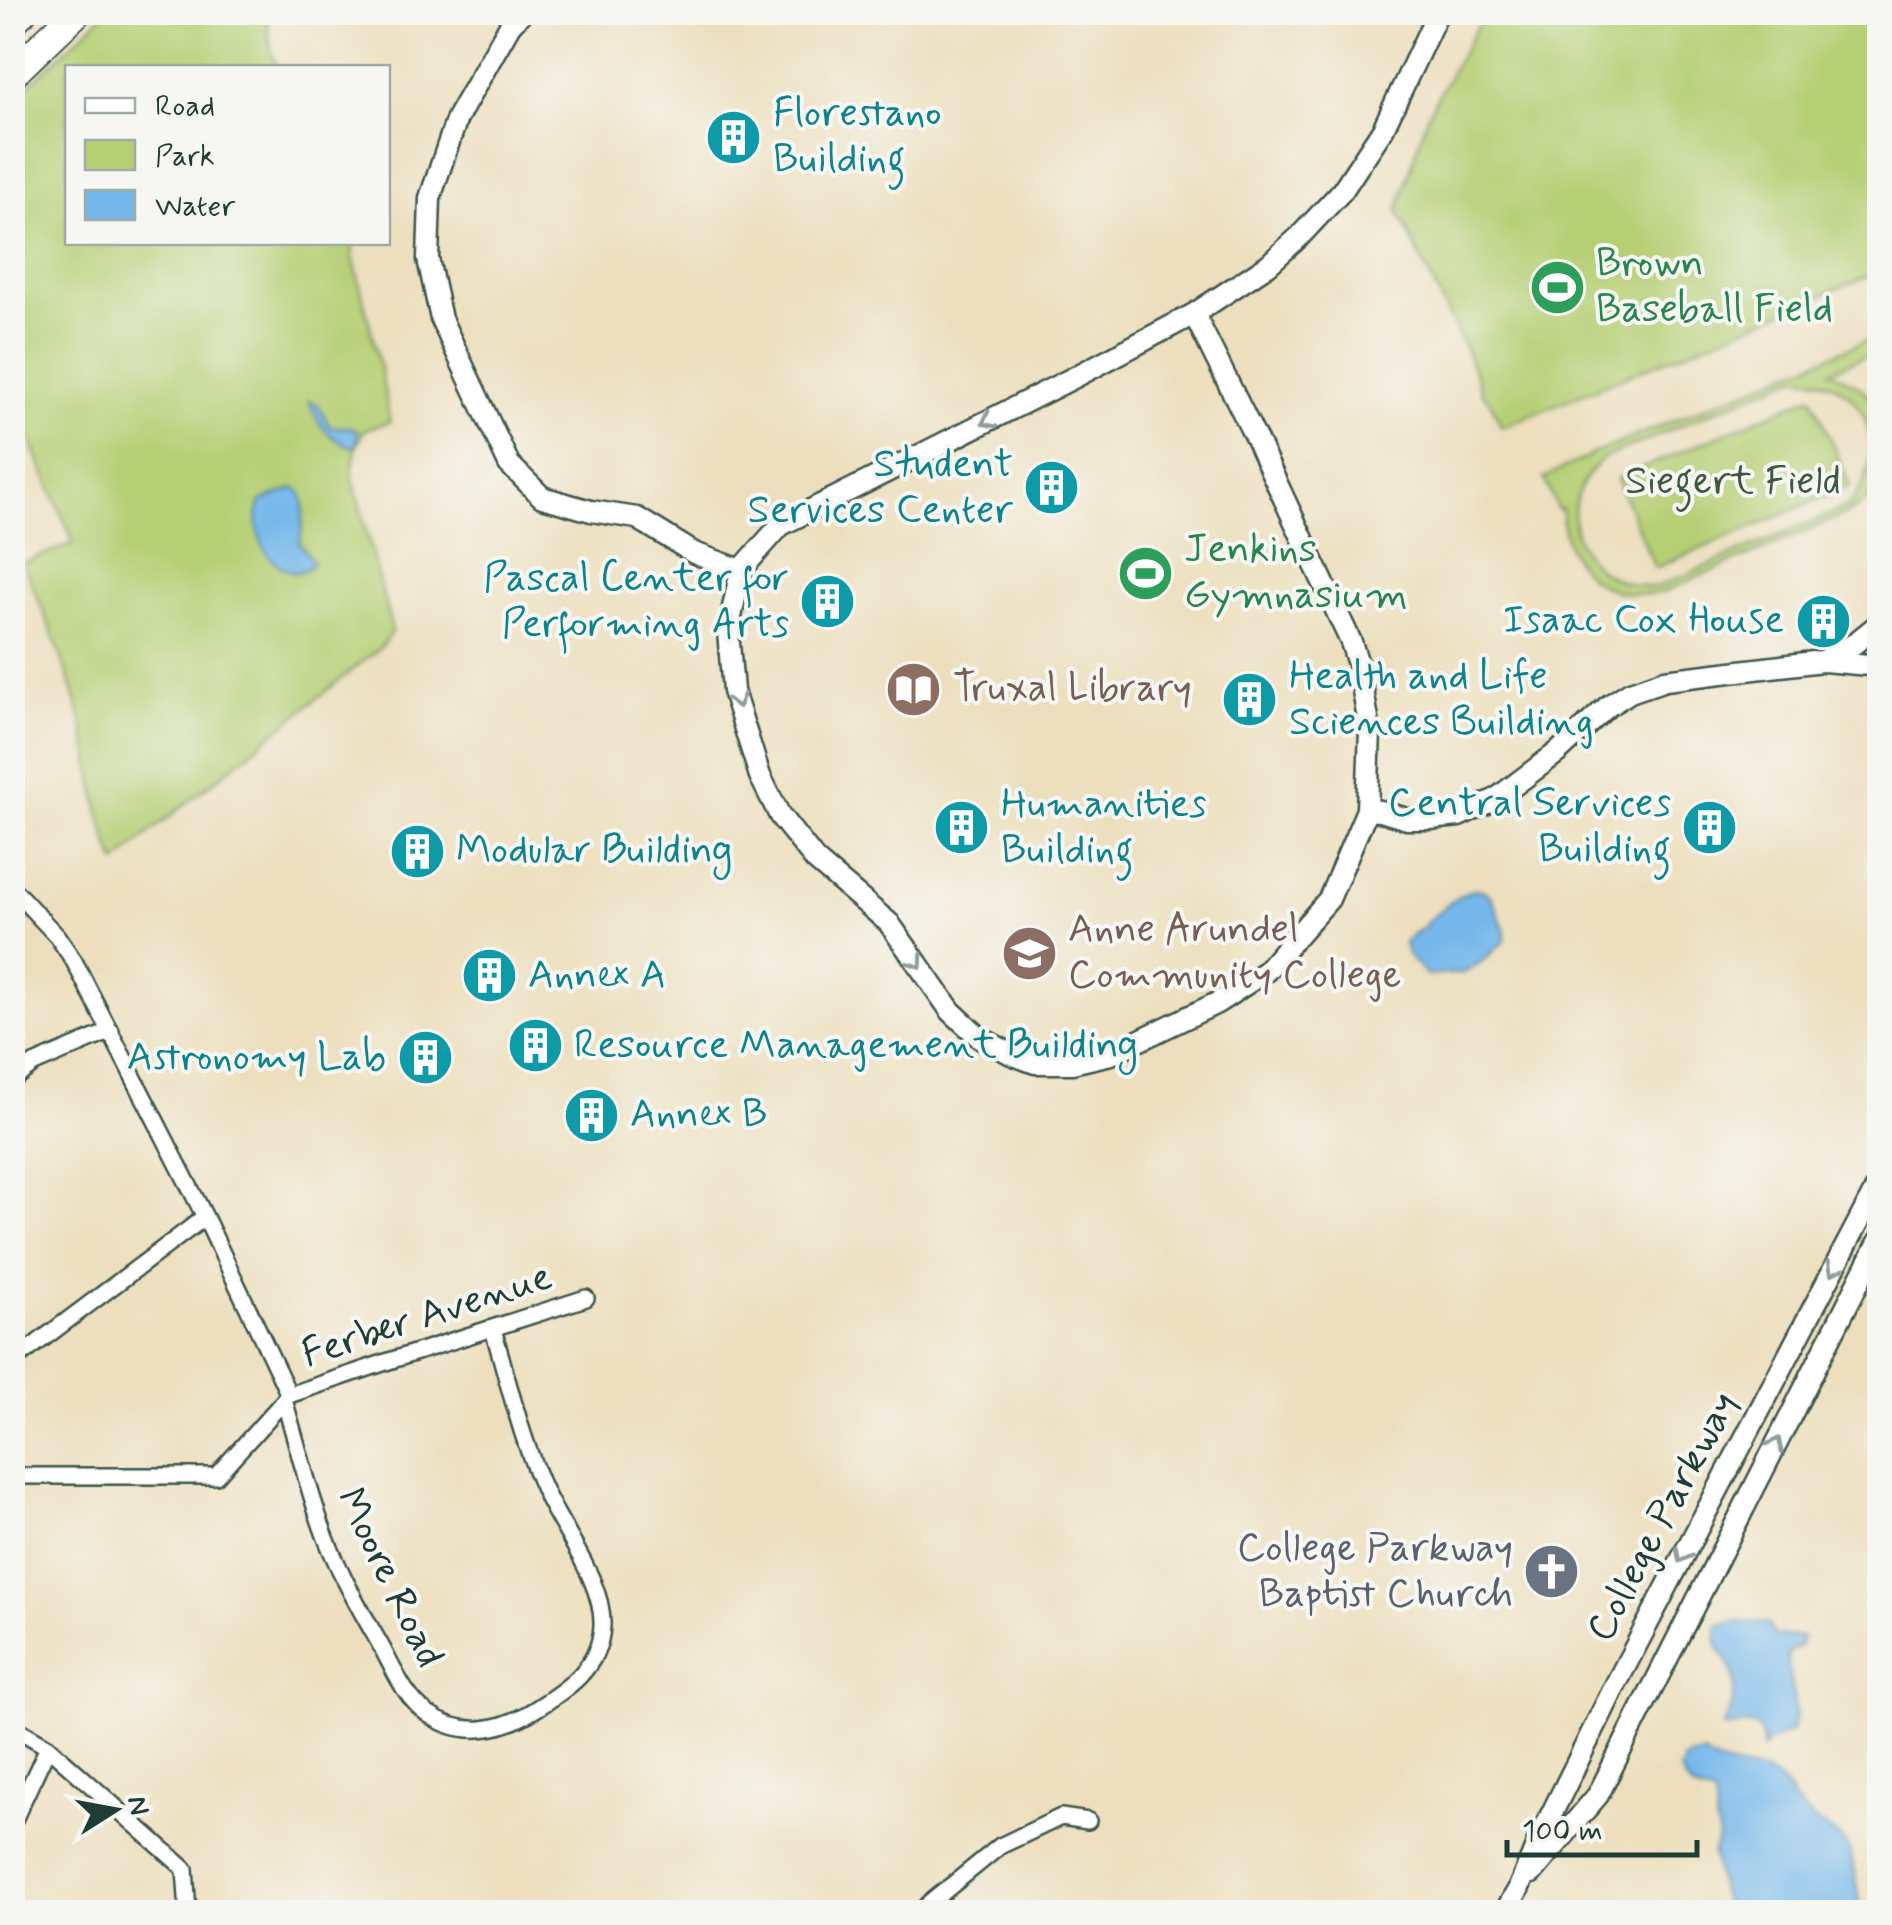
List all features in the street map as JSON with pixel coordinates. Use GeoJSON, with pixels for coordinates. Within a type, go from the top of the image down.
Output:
{"type":"FeatureCollection","features":[{"type":"Feature","properties":{"kind":"highway"},"geometry":{"type":"LineString","coordinates":[[12,21],[22,12]]}},
{"type":"Feature","properties":{"kind":"highway"},"geometry":{"type":"LineString","coordinates":[[12,74],[76,12]]}},
{"type":"Feature","properties":{"kind":"street"},"geometry":{"type":"LineString","coordinates":[[522,12],[510,25],[457,118],[430,198],[428,259],[441,319],[508,464],[542,497],[591,511],[637,518],[694,553],[741,570]]}},
{"type":"Feature","properties":{"kind":"street"},"geometry":{"type":"LineString","coordinates":[[1194,314],[1351,642],[1370,731],[1366,810],[1329,899],[1266,971],[1218,1003],[1111,1054],[1072,1063],[1035,1064],[979,1037],[950,1011],[889,923],[815,860],[780,816],[760,776],[733,690],[728,631],[741,570],[781,525],[1194,314],[1268,266],[1342,191],[1382,129],[1438,12]]}},
{"type":"Feature","properties":{"kind":"street"},"geometry":{"type":"LineString","coordinates":[[1822,661],[1854,644],[1880,623]]}},
{"type":"Feature","properties":{"kind":"street"},"geometry":{"type":"LineString","coordinates":[[1366,810],[1407,819],[1460,816],[1496,799],[1525,778],[1608,706],[1630,692],[1664,680],[1822,661],[1880,666]]}},
{"type":"Feature","properties":{"kind":"street","name":"Moore Road"},"geometry":{"type":"LineString","coordinates":[[12,888],[57,936],[74,961],[205,1217],[287,1398],[325,1536],[406,1693],[430,1716],[462,1728],[481,1730],[511,1723],[566,1689],[583,1674],[596,1651],[602,1627],[597,1594],[546,1494],[524,1439],[492,1328]]}},
{"type":"Feature","properties":{"kind":"street"},"geometry":{"type":"LineString","coordinates":[[12,1080],[34,1064],[111,1031]]}},
{"type":"Feature","properties":{"kind":"street","name":"College Parkway"},"geometry":{"type":"LineString","coordinates":[[1505,1912],[1619,1678],[1879,1182]]}},
{"type":"Feature","properties":{"kind":"street"},"geometry":{"type":"LineString","coordinates":[[12,1362],[205,1217]]}},
{"type":"Feature","properties":{"kind":"street","name":"College Parkway"},"geometry":{"type":"LineString","coordinates":[[1518,1890],[1598,1795],[1880,1240]]}},
{"type":"Feature","properties":{"kind":"street","name":"Ferber Avenue"},"geometry":{"type":"LineString","coordinates":[[287,1398],[388,1361],[586,1298]]}},
{"type":"Feature","properties":{"kind":"street"},"geometry":{"type":"LineString","coordinates":[[12,1471],[22,1476],[216,1476],[287,1398]]}},
{"type":"Feature","properties":{"kind":"street"},"geometry":{"type":"LineString","coordinates":[[1598,1795],[1627,1718],[1630,1701],[1619,1678],[1637,1677],[1650,1668],[1689,1615]]}},
{"type":"Feature","properties":{"kind":"street"},"geometry":{"type":"LineString","coordinates":[[12,1726],[48,1747],[185,1869],[188,1912]]}},
{"type":"Feature","properties":{"kind":"street"},"geometry":{"type":"LineString","coordinates":[[12,1824],[48,1747]]}},
{"type":"Feature","properties":{"kind":"street"},"geometry":{"type":"LineString","coordinates":[[919,1912],[1000,1846],[1061,1817],[1088,1822]]}},
{"type":"Feature","properties":{"kind":"green space"},"geometry":{"type":"Polygon","coordinates":[[[1485,12],[1879,13],[1879,272],[1502,427],[1482,393],[1467,353],[1398,211],[1427,115],[1485,12]]]}},
{"type":"Feature","properties":{"kind":"green space"},"geometry":{"type":"Polygon","coordinates":[[[105,13],[264,13],[276,65],[65,65],[65,245],[353,245],[390,422],[365,429],[356,448],[352,475],[392,631],[381,647],[117,863],[100,814],[72,687],[23,563],[74,543],[13,405],[13,100],[105,13]]]}},
{"type":"Feature","properties":{"kind":"green space"},"geometry":{"type":"Polygon","coordinates":[[[1879,335],[1879,350],[1830,371],[1865,391],[1879,411],[1878,474],[1868,498],[1851,512],[1663,592],[1642,595],[1606,587],[1578,565],[1569,549],[1562,509],[1558,510],[1544,478],[1879,335]],[[1794,377],[1602,459],[1585,479],[1576,501],[1574,523],[1591,561],[1609,575],[1631,584],[1657,587],[1849,506],[1869,463],[1866,421],[1856,403],[1840,389],[1820,380],[1794,377]]]}},
{"type":"Feature","properties":{"kind":"green space","name":"Siegert Field"},"geometry":{"type":"Polygon","coordinates":[[[1812,396],[1850,486],[1655,568],[1617,479],[1812,396]]]}},
{"type":"Feature","properties":{"kind":"water"},"geometry":{"type":"Polygon","coordinates":[[[309,400],[318,405],[330,427],[359,431],[355,448],[325,430],[309,400]]]}},
{"type":"Feature","properties":{"kind":"water"},"geometry":{"type":"Polygon","coordinates":[[[295,488],[302,493],[304,505],[300,544],[313,562],[297,573],[269,555],[257,524],[261,501],[295,488]]]}},
{"type":"Feature","properties":{"kind":"water"},"geometry":{"type":"Polygon","coordinates":[[[1476,889],[1493,899],[1505,930],[1505,941],[1463,973],[1427,976],[1407,955],[1404,943],[1446,906],[1476,889]]]}},
{"type":"Feature","properties":{"kind":"water"},"geometry":{"type":"Polygon","coordinates":[[[1767,1623],[1775,1636],[1802,1637],[1800,1646],[1787,1656],[1796,1717],[1792,1731],[1763,1749],[1760,1732],[1752,1725],[1723,1728],[1735,1686],[1717,1633],[1719,1625],[1767,1623]]]}},
{"type":"Feature","properties":{"kind":"water"},"geometry":{"type":"Polygon","coordinates":[[[1704,1754],[1724,1765],[1770,1775],[1802,1810],[1842,1840],[1851,1858],[1862,1912],[1726,1912],[1712,1854],[1718,1840],[1714,1796],[1693,1789],[1680,1771],[1685,1758],[1704,1754]]]}},
{"type":"Feature","properties":{"kind":"place","name":"Florestano Building"},"geometry":{"type":"Point","coordinates":[734,137]}},
{"type":"Feature","properties":{"kind":"place","name":"Brown Baseball Field"},"geometry":{"type":"Point","coordinates":[1557,287]}},
{"type":"Feature","properties":{"kind":"place","name":"Student Services Center"},"geometry":{"type":"Point","coordinates":[1052,488]}},
{"type":"Feature","properties":{"kind":"place","name":"Jenkins Gymnasium"},"geometry":{"type":"Point","coordinates":[1145,573]}},
{"type":"Feature","properties":{"kind":"place","name":"Pascal Center for Performing Arts"},"geometry":{"type":"Point","coordinates":[828,602]}},
{"type":"Feature","properties":{"kind":"place","name":"Isaac Cox House"},"geometry":{"type":"Point","coordinates":[1823,621]}},
{"type":"Feature","properties":{"kind":"place","name":"Truxal Library"},"geometry":{"type":"Point","coordinates":[914,689]}},
{"type":"Feature","properties":{"kind":"place","name":"Health and Life Sciences Building"},"geometry":{"type":"Point","coordinates":[1250,700]}},
{"type":"Feature","properties":{"kind":"place","name":"Central Services Building"},"geometry":{"type":"Point","coordinates":[1710,827]}},
{"type":"Feature","properties":{"kind":"place","name":"Humanities Building"},"geometry":{"type":"Point","coordinates":[962,828]}},
{"type":"Feature","properties":{"kind":"place","name":"Modular Building"},"geometry":{"type":"Point","coordinates":[417,851]}},
{"type":"Feature","properties":{"kind":"place","name":"Anne Arundel Community College"},"geometry":{"type":"Point","coordinates":[1029,953]}},
{"type":"Feature","properties":{"kind":"place","name":"Annex A"},"geometry":{"type":"Point","coordinates":[489,976]}},
{"type":"Feature","properties":{"kind":"place","name":"Resource Management Building"},"geometry":{"type":"Point","coordinates":[535,1046]}},
{"type":"Feature","properties":{"kind":"place","name":"Astronomy Lab"},"geometry":{"type":"Point","coordinates":[425,1058]}},
{"type":"Feature","properties":{"kind":"place","name":"Annex B"},"geometry":{"type":"Point","coordinates":[591,1115]}},
{"type":"Feature","properties":{"kind":"place","name":"College Parkway Baptist Church"},"geometry":{"type":"Point","coordinates":[1552,1572]}}]}
